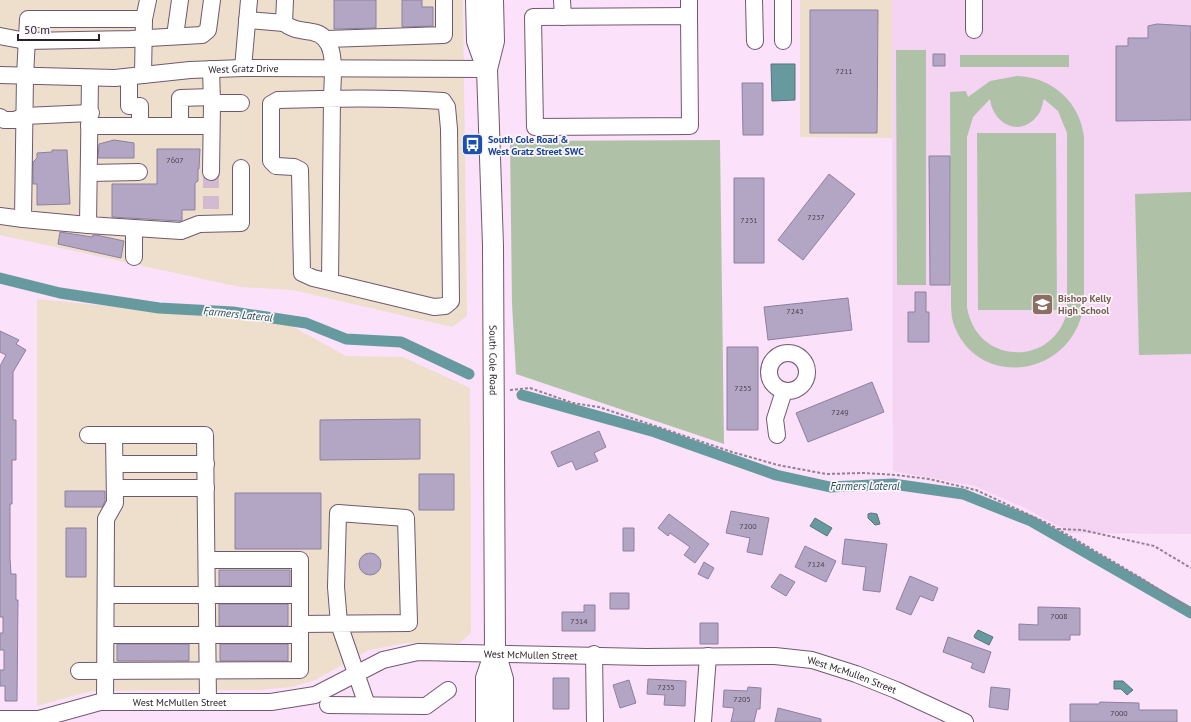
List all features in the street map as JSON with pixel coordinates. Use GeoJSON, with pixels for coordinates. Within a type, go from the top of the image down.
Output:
{"type":"FeatureCollection","features":[{"type":"Feature","properties":{"kind":"main road","name":"South Cole Road"},"geometry":{"type":"LineString","coordinates":[[476,0],[477,41],[487,69]]}},
{"type":"Feature","properties":{"kind":"main road","name":"South Cole Road"},"geometry":{"type":"LineString","coordinates":[[486,722],[486,678],[495,652],[502,394],[494,367],[493,246],[487,69],[494,41],[493,0]]}},
{"type":"Feature","properties":{"kind":"main road","name":"South Cole Road"},"geometry":{"type":"LineString","coordinates":[[495,652],[503,679],[502,722]]}},
{"type":"Feature","properties":{"kind":"street"},"geometry":{"type":"LineString","coordinates":[[140,126],[140,106],[129,106],[143,38],[144,19],[148,0]]}},
{"type":"Feature","properties":{"kind":"street"},"geometry":{"type":"LineString","coordinates":[[175,36],[180,0]]}},
{"type":"Feature","properties":{"kind":"street"},"geometry":{"type":"LineString","coordinates":[[0,36],[26,41],[202,35],[208,30],[212,0]]}},
{"type":"Feature","properties":{"kind":"street"},"geometry":{"type":"LineString","coordinates":[[243,68],[249,0]]}},
{"type":"Feature","properties":{"kind":"street"},"geometry":{"type":"LineString","coordinates":[[284,23],[285,0]]}},
{"type":"Feature","properties":{"kind":"street"},"geometry":{"type":"LineString","coordinates":[[327,39],[444,35],[444,0]]}},
{"type":"Feature","properties":{"kind":"street"},"geometry":{"type":"LineString","coordinates":[[562,0],[563,17]]}},
{"type":"Feature","properties":{"kind":"street"},"geometry":{"type":"LineString","coordinates":[[754,0],[755,41]]}},
{"type":"Feature","properties":{"kind":"street"},"geometry":{"type":"LineString","coordinates":[[783,0],[783,41]]}},
{"type":"Feature","properties":{"kind":"street"},"geometry":{"type":"LineString","coordinates":[[974,0],[974,30]]}},
{"type":"Feature","properties":{"kind":"street"},"geometry":{"type":"LineString","coordinates":[[689,8],[690,126],[535,126],[533,17],[563,17],[689,8]]}},
{"type":"Feature","properties":{"kind":"street"},"geometry":{"type":"LineString","coordinates":[[24,219],[24,116],[28,19],[144,19]]}},
{"type":"Feature","properties":{"kind":"street"},"geometry":{"type":"LineString","coordinates":[[247,20],[284,23],[290,28],[320,33],[327,39],[331,48],[332,98],[330,282]]}},
{"type":"Feature","properties":{"kind":"street","name":"West Gratz Drive"},"geometry":{"type":"LineString","coordinates":[[0,75],[90,78],[243,68],[487,69]]}},
{"type":"Feature","properties":{"kind":"street"},"geometry":{"type":"LineString","coordinates":[[211,172],[212,69]]}},
{"type":"Feature","properties":{"kind":"street"},"geometry":{"type":"LineString","coordinates":[[88,225],[90,78]]}},
{"type":"Feature","properties":{"kind":"street"},"geometry":{"type":"LineString","coordinates":[[180,126],[180,98],[241,103]]}},
{"type":"Feature","properties":{"kind":"street"},"geometry":{"type":"LineString","coordinates":[[332,98],[443,100],[447,107],[449,129],[451,301],[445,306],[434,307],[330,282],[313,278],[302,273],[300,170],[294,167],[276,166],[271,160],[271,104],[278,100],[332,98]]}},
{"type":"Feature","properties":{"kind":"street"},"geometry":{"type":"LineString","coordinates":[[0,117],[4,120],[15,120],[24,116],[90,120],[140,126],[212,126]]}},
{"type":"Feature","properties":{"kind":"street"},"geometry":{"type":"LineString","coordinates":[[0,216],[134,229],[181,231],[199,224],[212,216],[241,223],[241,168]]}},
{"type":"Feature","properties":{"kind":"street"},"geometry":{"type":"LineString","coordinates":[[89,173],[139,172]]}},
{"type":"Feature","properties":{"kind":"street"},"geometry":{"type":"LineString","coordinates":[[134,229],[134,257]]}},
{"type":"Feature","properties":{"kind":"street"},"geometry":{"type":"LineString","coordinates":[[777,436],[775,419],[784,391]]}},
{"type":"Feature","properties":{"kind":"street"},"geometry":{"type":"LineString","coordinates":[[88,435],[205,435],[208,702]]}},
{"type":"Feature","properties":{"kind":"street"},"geometry":{"type":"LineString","coordinates":[[105,702],[106,519],[115,503],[114,435]]}},
{"type":"Feature","properties":{"kind":"street"},"geometry":{"type":"LineString","coordinates":[[114,464],[206,464]]}},
{"type":"Feature","properties":{"kind":"street"},"geometry":{"type":"LineString","coordinates":[[115,488],[206,488]]}},
{"type":"Feature","properties":{"kind":"street"},"geometry":{"type":"LineString","coordinates":[[106,635],[207,635],[300,630],[339,624],[409,623],[406,518],[338,513],[336,587],[339,624],[357,673],[367,706]]}},
{"type":"Feature","properties":{"kind":"street"},"geometry":{"type":"LineString","coordinates":[[79,671],[300,670],[300,560],[206,560]]}},
{"type":"Feature","properties":{"kind":"street"},"geometry":{"type":"LineString","coordinates":[[106,595],[300,595]]}},
{"type":"Feature","properties":{"kind":"street","name":"West McMullen Street"},"geometry":{"type":"LineString","coordinates":[[0,719],[39,719],[105,702],[271,702],[315,695],[383,660],[418,652],[495,652],[775,656],[812,660],[876,682],[966,722]]}},
{"type":"Feature","properties":{"kind":"street"},"geometry":{"type":"LineString","coordinates":[[594,654],[595,722]]}},
{"type":"Feature","properties":{"kind":"street"},"geometry":{"type":"LineString","coordinates":[[703,722],[708,656]]}},
{"type":"Feature","properties":{"kind":"street"},"geometry":{"type":"LineString","coordinates":[[328,705],[426,706],[448,690]]}},
{"type":"Feature","properties":{"kind":"path"},"geometry":{"type":"LineString","coordinates":[[502,394],[530,388],[573,402],[599,407],[732,452],[778,465],[826,474],[864,473],[929,479],[976,490],[1057,529],[1141,578],[1191,610]]}},
{"type":"Feature","properties":{"kind":"path"},"geometry":{"type":"LineString","coordinates":[[1057,529],[1082,530],[1154,546],[1191,568]]}},
{"type":"Feature","properties":{"kind":"shaded area"},"geometry":{"type":"Polygon","coordinates":[[[0,0],[463,0],[467,316],[452,327],[293,290],[240,287],[0,235],[0,0]]]}},
{"type":"Feature","properties":{"kind":"shaded area"},"geometry":{"type":"Polygon","coordinates":[[[800,0],[892,0],[892,138],[800,137],[800,0]]]}},
{"type":"Feature","properties":{"kind":"shaded area","name":"Bishop Kelly High School"},"geometry":{"type":"Polygon","coordinates":[[[892,0],[1191,0],[1191,534],[1071,533],[1025,508],[975,486],[893,471],[892,0]]]}},
{"type":"Feature","properties":{"kind":"shaded area"},"geometry":{"type":"Polygon","coordinates":[[[896,50],[926,50],[926,285],[897,285],[896,50]]]}},
{"type":"Feature","properties":{"kind":"shaded area"},"geometry":{"type":"Polygon","coordinates":[[[960,55],[1069,55],[1069,67],[960,67],[960,55]]]}},
{"type":"Feature","properties":{"kind":"shaded area"},"geometry":{"type":"Polygon","coordinates":[[[771,64],[795,64],[795,100],[772,101],[771,64]]]}},
{"type":"Feature","properties":{"kind":"shaded area"},"geometry":{"type":"Polygon","coordinates":[[[1017,76],[1030,77],[1053,87],[1062,94],[1077,113],[1084,137],[1084,303],[1077,328],[1063,348],[1044,361],[1023,367],[1002,366],[981,359],[965,344],[953,322],[951,313],[950,92],[966,91],[968,97],[990,81],[1017,76]],[[990,99],[973,117],[967,137],[967,307],[973,326],[984,340],[999,349],[1015,352],[1032,350],[1047,343],[1059,330],[1067,312],[1067,133],[1058,111],[1044,99],[1039,114],[1030,123],[1023,126],[1015,127],[1008,125],[996,115],[992,108],[990,99]]]}},
{"type":"Feature","properties":{"kind":"shaded area"},"geometry":{"type":"Polygon","coordinates":[[[977,133],[1056,133],[1057,310],[978,310],[977,133]]]}},
{"type":"Feature","properties":{"kind":"shaded area"},"geometry":{"type":"Polygon","coordinates":[[[720,140],[724,444],[516,374],[512,304],[510,141],[720,140]]]}},
{"type":"Feature","properties":{"kind":"shaded area"},"geometry":{"type":"Polygon","coordinates":[[[1191,192],[1191,354],[1139,355],[1135,194],[1191,192]]]}},
{"type":"Feature","properties":{"kind":"shaded area"},"geometry":{"type":"Polygon","coordinates":[[[37,299],[288,324],[346,356],[403,357],[470,388],[471,633],[459,643],[406,643],[369,650],[315,680],[292,687],[258,690],[91,691],[37,706],[37,299]]]}},
{"type":"Feature","properties":{"kind":"shaded area"},"geometry":{"type":"Polygon","coordinates":[[[868,514],[877,514],[880,524],[875,525],[868,518],[868,514]]]}},
{"type":"Feature","properties":{"kind":"shaded area"},"geometry":{"type":"Polygon","coordinates":[[[815,518],[832,528],[827,536],[810,526],[815,518]]]}},
{"type":"Feature","properties":{"kind":"shaded area"},"geometry":{"type":"Polygon","coordinates":[[[978,630],[993,637],[989,645],[975,638],[974,636],[978,630]]]}},
{"type":"Feature","properties":{"kind":"shaded area"},"geometry":{"type":"Polygon","coordinates":[[[1114,681],[1123,681],[1133,690],[1127,695],[1121,689],[1114,689],[1114,681]]]}},
{"type":"Feature","properties":{"kind":"building"},"geometry":{"type":"Polygon","coordinates":[[[334,0],[376,0],[376,28],[334,29],[334,0]]]}},
{"type":"Feature","properties":{"kind":"building"},"geometry":{"type":"Polygon","coordinates":[[[402,0],[422,0],[422,7],[433,7],[433,26],[402,27],[402,0]]]}},
{"type":"Feature","properties":{"kind":"building"},"geometry":{"type":"Polygon","coordinates":[[[810,10],[878,10],[877,133],[810,133],[810,10]]]}},
{"type":"Feature","properties":{"kind":"building"},"geometry":{"type":"Polygon","coordinates":[[[1157,24],[1191,26],[1191,120],[1116,121],[1116,46],[1128,46],[1128,38],[1148,38],[1148,26],[1157,24]]]}},
{"type":"Feature","properties":{"kind":"building"},"geometry":{"type":"Polygon","coordinates":[[[933,54],[945,54],[945,66],[933,66],[933,54]]]}},
{"type":"Feature","properties":{"kind":"building"},"geometry":{"type":"Polygon","coordinates":[[[742,83],[763,83],[763,135],[743,135],[742,83]]]}},
{"type":"Feature","properties":{"kind":"building"},"geometry":{"type":"Polygon","coordinates":[[[114,140],[134,143],[134,158],[98,158],[99,144],[114,140]]]}},
{"type":"Feature","properties":{"kind":"building"},"geometry":{"type":"Polygon","coordinates":[[[157,149],[200,149],[198,181],[195,183],[195,210],[182,210],[182,220],[180,221],[112,217],[112,184],[157,184],[157,149]]]}},
{"type":"Feature","properties":{"kind":"building"},"geometry":{"type":"Polygon","coordinates":[[[52,150],[67,150],[70,204],[37,205],[37,184],[33,184],[33,162],[37,158],[37,153],[52,152],[52,150]]]}},
{"type":"Feature","properties":{"kind":"building"},"geometry":{"type":"Polygon","coordinates":[[[929,156],[950,156],[950,285],[930,285],[929,156]]]}},
{"type":"Feature","properties":{"kind":"building"},"geometry":{"type":"Polygon","coordinates":[[[829,174],[855,194],[803,260],[778,240],[829,174]]]}},
{"type":"Feature","properties":{"kind":"building"},"geometry":{"type":"Polygon","coordinates":[[[734,178],[764,178],[764,263],[734,263],[734,178]]]}},
{"type":"Feature","properties":{"kind":"building"},"geometry":{"type":"Polygon","coordinates":[[[60,232],[92,237],[93,235],[96,235],[124,241],[121,258],[58,244],[60,232]]]}},
{"type":"Feature","properties":{"kind":"building"},"geometry":{"type":"Polygon","coordinates":[[[915,292],[926,292],[926,312],[929,312],[929,342],[908,342],[908,312],[915,312],[915,292]]]}},
{"type":"Feature","properties":{"kind":"building"},"geometry":{"type":"Polygon","coordinates":[[[848,298],[852,330],[768,340],[764,307],[848,298]]]}},
{"type":"Feature","properties":{"kind":"building"},"geometry":{"type":"Polygon","coordinates":[[[0,331],[19,340],[16,344],[26,350],[13,372],[13,420],[16,420],[16,460],[12,460],[10,558],[11,574],[16,574],[16,600],[18,600],[17,701],[5,701],[5,686],[0,686],[0,670],[4,670],[4,650],[0,650],[0,633],[3,633],[3,617],[0,617],[0,366],[6,355],[0,352],[0,331]]]}},
{"type":"Feature","properties":{"kind":"building"},"geometry":{"type":"Polygon","coordinates":[[[727,347],[758,347],[758,430],[727,430],[727,347]]]}},
{"type":"Feature","properties":{"kind":"building"},"geometry":{"type":"Polygon","coordinates":[[[872,382],[884,412],[808,442],[796,413],[872,382]]]}},
{"type":"Feature","properties":{"kind":"building"},"geometry":{"type":"Polygon","coordinates":[[[420,419],[420,459],[320,460],[320,420],[420,419]]]}},
{"type":"Feature","properties":{"kind":"building"},"geometry":{"type":"Polygon","coordinates":[[[599,431],[606,447],[594,453],[598,461],[576,470],[572,461],[558,467],[551,452],[599,431]]]}},
{"type":"Feature","properties":{"kind":"building"},"geometry":{"type":"Polygon","coordinates":[[[419,474],[454,474],[454,510],[419,510],[419,474]]]}},
{"type":"Feature","properties":{"kind":"building"},"geometry":{"type":"Polygon","coordinates":[[[65,491],[105,491],[105,501],[102,507],[65,507],[65,491]]]}},
{"type":"Feature","properties":{"kind":"building"},"geometry":{"type":"Polygon","coordinates":[[[235,493],[321,493],[321,549],[235,549],[235,493]]]}},
{"type":"Feature","properties":{"kind":"building"},"geometry":{"type":"Polygon","coordinates":[[[731,511],[769,518],[762,555],[747,552],[750,538],[726,533],[731,511]]]}},
{"type":"Feature","properties":{"kind":"building"},"geometry":{"type":"Polygon","coordinates":[[[669,514],[709,544],[695,563],[684,555],[690,547],[670,533],[668,536],[658,528],[669,514]]]}},
{"type":"Feature","properties":{"kind":"building"},"geometry":{"type":"Polygon","coordinates":[[[66,528],[86,528],[86,577],[66,577],[66,528]]]}},
{"type":"Feature","properties":{"kind":"building"},"geometry":{"type":"Polygon","coordinates":[[[623,528],[634,528],[634,551],[623,551],[623,528]]]}},
{"type":"Feature","properties":{"kind":"building"},"geometry":{"type":"Polygon","coordinates":[[[845,539],[887,544],[880,592],[863,590],[866,567],[842,564],[845,539]]]}},
{"type":"Feature","properties":{"kind":"building"},"geometry":{"type":"Polygon","coordinates":[[[805,546],[836,561],[826,582],[795,567],[805,546]]]}},
{"type":"Feature","properties":{"kind":"building"},"geometry":{"type":"Polygon","coordinates":[[[370,553],[378,556],[381,564],[378,572],[370,575],[362,572],[359,564],[362,556],[370,553]]]}},
{"type":"Feature","properties":{"kind":"building"},"geometry":{"type":"Polygon","coordinates":[[[704,562],[714,568],[708,579],[698,574],[704,562]]]}},
{"type":"Feature","properties":{"kind":"building"},"geometry":{"type":"Polygon","coordinates":[[[219,570],[290,570],[290,586],[219,586],[219,570]]]}},
{"type":"Feature","properties":{"kind":"building"},"geometry":{"type":"Polygon","coordinates":[[[780,574],[795,582],[786,596],[771,587],[780,574]]]}},
{"type":"Feature","properties":{"kind":"building"},"geometry":{"type":"Polygon","coordinates":[[[910,576],[938,588],[933,601],[920,596],[911,615],[896,609],[910,576]]]}},
{"type":"Feature","properties":{"kind":"building"},"geometry":{"type":"Polygon","coordinates":[[[610,593],[629,593],[629,609],[610,609],[610,593]]]}},
{"type":"Feature","properties":{"kind":"building"},"geometry":{"type":"Polygon","coordinates":[[[219,604],[288,604],[288,626],[219,626],[219,604]]]}},
{"type":"Feature","properties":{"kind":"building"},"geometry":{"type":"Polygon","coordinates":[[[584,605],[595,605],[595,631],[562,631],[562,612],[584,612],[584,605]]]}},
{"type":"Feature","properties":{"kind":"building"},"geometry":{"type":"Polygon","coordinates":[[[1038,607],[1080,608],[1080,635],[1070,635],[1070,640],[1019,640],[1019,624],[1038,625],[1038,607]]]}},
{"type":"Feature","properties":{"kind":"building"},"geometry":{"type":"Polygon","coordinates":[[[700,623],[718,623],[718,644],[700,644],[700,623]]]}},
{"type":"Feature","properties":{"kind":"building"},"geometry":{"type":"Polygon","coordinates":[[[948,637],[991,652],[984,673],[971,668],[973,663],[943,652],[948,637]]]}},
{"type":"Feature","properties":{"kind":"building"},"geometry":{"type":"Polygon","coordinates":[[[117,644],[189,644],[189,661],[117,661],[117,644]]]}},
{"type":"Feature","properties":{"kind":"building"},"geometry":{"type":"Polygon","coordinates":[[[220,644],[288,644],[288,661],[220,661],[220,644]]]}},
{"type":"Feature","properties":{"kind":"building"},"geometry":{"type":"Polygon","coordinates":[[[553,678],[569,678],[569,709],[553,709],[553,678]]]}},
{"type":"Feature","properties":{"kind":"building"},"geometry":{"type":"Polygon","coordinates":[[[648,679],[686,681],[685,706],[664,705],[665,695],[647,694],[648,679]]]}},
{"type":"Feature","properties":{"kind":"building"},"geometry":{"type":"Polygon","coordinates":[[[629,680],[636,703],[620,708],[613,685],[629,680]]]}},
{"type":"Feature","properties":{"kind":"building"},"geometry":{"type":"Polygon","coordinates":[[[748,687],[761,688],[760,709],[757,709],[754,722],[731,722],[734,708],[723,707],[724,690],[747,691],[748,687]]]}},
{"type":"Feature","properties":{"kind":"building"},"geometry":{"type":"Polygon","coordinates":[[[991,687],[1010,689],[1008,710],[989,707],[991,687]]]}},
{"type":"Feature","properties":{"kind":"building"},"geometry":{"type":"Polygon","coordinates":[[[1100,702],[1139,703],[1139,710],[1177,710],[1177,722],[1070,722],[1070,704],[1099,704],[1100,702]]]}},
{"type":"Feature","properties":{"kind":"building"},"geometry":{"type":"Polygon","coordinates":[[[778,708],[821,719],[821,722],[775,722],[778,708]]]}},
{"type":"Feature","properties":{"kind":"waterway","name":"Farmers Lateral"},"geometry":{"type":"LineString","coordinates":[[0,278],[60,293],[159,308],[233,312],[306,323],[346,339],[401,342],[469,374]]}},
{"type":"Feature","properties":{"kind":"waterway","name":"Farmers Lateral"},"geometry":{"type":"LineString","coordinates":[[522,395],[655,432],[776,475],[830,487],[893,484],[963,494],[1031,521],[1191,613]]}},
{"type":"Feature","properties":{"kind":"tunnel"},"geometry":{"type":"LineString","coordinates":[[211,172],[211,209]]}},
{"type":"Feature","properties":{"kind":"place","name":"South Cole Road & West Gratz Street SWC"},"geometry":{"type":"Point","coordinates":[472,145]}},
{"type":"Feature","properties":{"kind":"place","name":"Bishop Kelly High School"},"geometry":{"type":"Point","coordinates":[1042,304]}}]}
